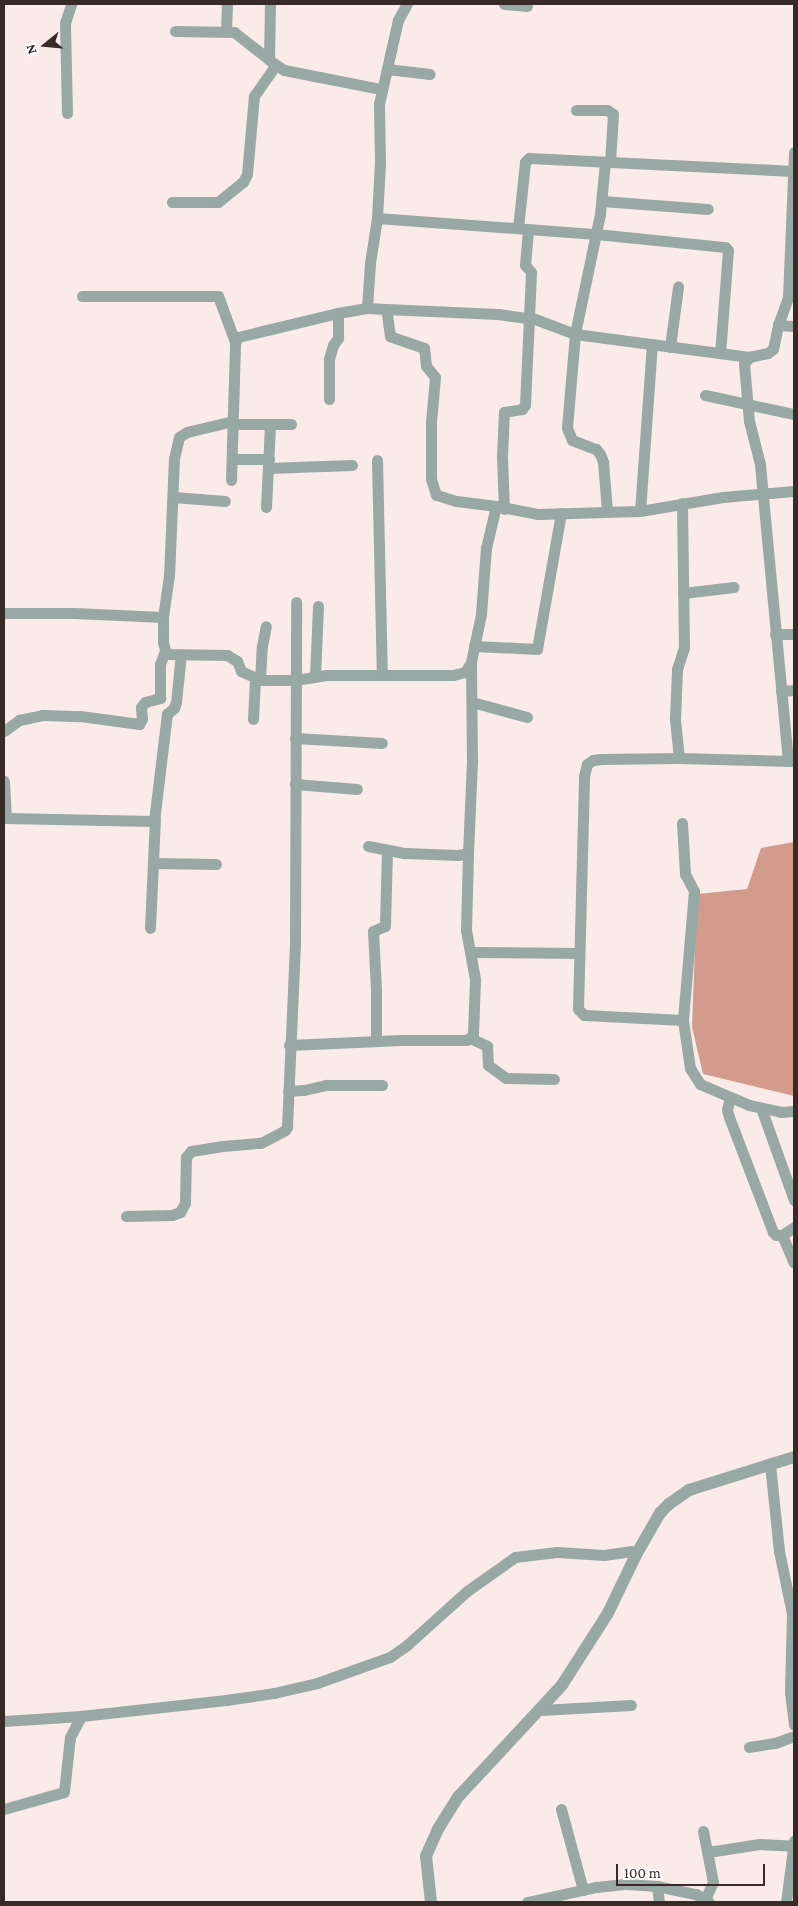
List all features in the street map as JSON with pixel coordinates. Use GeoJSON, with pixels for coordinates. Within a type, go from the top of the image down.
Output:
{"type":"FeatureCollection","features":[{"type":"Feature","properties":{"kind":"street"},"geometry":{"type":"LineString","coordinates":[[68,113],[65,23],[71,4]]}},
{"type":"Feature","properties":{"kind":"street"},"geometry":{"type":"LineString","coordinates":[[226,31],[227,4]]}},
{"type":"Feature","properties":{"kind":"street"},"geometry":{"type":"LineString","coordinates":[[172,202],[218,202],[243,182],[247,174],[254,96],[272,62],[270,4]]}},
{"type":"Feature","properties":{"kind":"street"},"geometry":{"type":"LineString","coordinates":[[368,308],[370,263],[377,218],[380,163],[379,104],[398,20],[407,4]]}},
{"type":"Feature","properties":{"kind":"street"},"geometry":{"type":"LineString","coordinates":[[504,4],[526,6]]}},
{"type":"Feature","properties":{"kind":"street"},"geometry":{"type":"LineString","coordinates":[[175,31],[226,31],[240,35],[284,70],[381,89]]}},
{"type":"Feature","properties":{"kind":"street"},"geometry":{"type":"LineString","coordinates":[[387,69],[430,74]]}},
{"type":"Feature","properties":{"kind":"street"},"geometry":{"type":"LineString","coordinates":[[576,110],[607,110],[613,114],[602,201],[575,334],[566,428],[572,440],[596,449],[600,454],[603,462],[607,511]]}},
{"type":"Feature","properties":{"kind":"street"},"geometry":{"type":"LineString","coordinates":[[235,342],[241,335],[368,308],[498,314],[527,318],[575,334],[749,357],[771,352],[788,296],[794,152]]}},
{"type":"Feature","properties":{"kind":"street"},"geometry":{"type":"LineString","coordinates":[[289,1045],[376,1041],[466,1040],[474,1034],[475,980],[466,921],[472,762],[471,662],[481,614],[486,548],[500,508],[504,412],[522,408],[525,405],[527,318],[531,272],[525,265],[523,228],[525,162],[529,158],[793,171]]}},
{"type":"Feature","properties":{"kind":"street"},"geometry":{"type":"LineString","coordinates":[[602,201],[708,209]]}},
{"type":"Feature","properties":{"kind":"street"},"geometry":{"type":"LineString","coordinates":[[377,218],[596,234],[727,248],[720,353]]}},
{"type":"Feature","properties":{"kind":"street"},"geometry":{"type":"LineString","coordinates":[[670,347],[678,287]]}},
{"type":"Feature","properties":{"kind":"street"},"geometry":{"type":"LineString","coordinates":[[82,296],[218,296],[235,342],[231,480]]}},
{"type":"Feature","properties":{"kind":"street"},"geometry":{"type":"LineString","coordinates":[[386,310],[390,336],[424,348],[426,366],[435,377],[431,422],[431,469],[436,495],[456,501],[538,514],[640,511],[762,492],[794,491]]}},
{"type":"Feature","properties":{"kind":"street"},"geometry":{"type":"LineString","coordinates":[[329,399],[329,359],[333,345],[338,338],[338,313]]}},
{"type":"Feature","properties":{"kind":"street"},"geometry":{"type":"LineString","coordinates":[[778,325],[794,326]]}},
{"type":"Feature","properties":{"kind":"street"},"geometry":{"type":"LineString","coordinates":[[640,511],[652,344]]}},
{"type":"Feature","properties":{"kind":"street"},"geometry":{"type":"LineString","coordinates":[[683,1020],[584,1015],[580,1013],[579,953],[584,776],[587,764],[593,760],[601,759],[678,758],[791,761],[781,691],[760,464],[749,421],[744,364],[749,357]]}},
{"type":"Feature","properties":{"kind":"street"},"geometry":{"type":"LineString","coordinates":[[705,395],[749,406],[794,414]]}},
{"type":"Feature","properties":{"kind":"street"},"geometry":{"type":"LineString","coordinates":[[4,731],[19,720],[42,715],[80,716],[139,724],[142,719],[141,707],[145,702],[160,698],[160,664],[165,651],[163,617],[169,575],[174,458],[179,437],[187,432],[233,422],[291,424]]}},
{"type":"Feature","properties":{"kind":"street"},"geometry":{"type":"LineString","coordinates":[[266,507],[270,424]]}},
{"type":"Feature","properties":{"kind":"street"},"geometry":{"type":"LineString","coordinates":[[232,460],[268,464],[352,465]]}},
{"type":"Feature","properties":{"kind":"street"},"geometry":{"type":"LineString","coordinates":[[377,460],[382,674]]}},
{"type":"Feature","properties":{"kind":"street"},"geometry":{"type":"LineString","coordinates":[[173,497],[226,502]]}},
{"type":"Feature","properties":{"kind":"street"},"geometry":{"type":"LineString","coordinates":[[678,758],[675,719],[676,669],[684,648],[682,503]]}},
{"type":"Feature","properties":{"kind":"street"},"geometry":{"type":"LineString","coordinates":[[474,646],[537,649],[561,513]]}},
{"type":"Feature","properties":{"kind":"street"},"geometry":{"type":"LineString","coordinates":[[683,593],[734,587]]}},
{"type":"Feature","properties":{"kind":"street"},"geometry":{"type":"LineString","coordinates":[[126,1216],[172,1215],[180,1212],[185,1202],[188,1153],[196,1149],[261,1143],[285,1130],[295,944],[296,602]]}},
{"type":"Feature","properties":{"kind":"street"},"geometry":{"type":"LineString","coordinates":[[315,677],[318,606]]}},
{"type":"Feature","properties":{"kind":"street"},"geometry":{"type":"LineString","coordinates":[[4,613],[82,613],[163,617]]}},
{"type":"Feature","properties":{"kind":"street"},"geometry":{"type":"LineString","coordinates":[[254,719],[257,679],[266,626]]}},
{"type":"Feature","properties":{"kind":"street"},"geometry":{"type":"LineString","coordinates":[[776,634],[794,634]]}},
{"type":"Feature","properties":{"kind":"street"},"geometry":{"type":"LineString","coordinates":[[165,651],[166,654],[227,655],[237,661],[241,671],[257,679],[295,680],[315,677],[382,674],[453,675],[465,672],[471,662]]}},
{"type":"Feature","properties":{"kind":"street"},"geometry":{"type":"LineString","coordinates":[[150,928],[155,818],[167,714],[175,706],[181,654]]}},
{"type":"Feature","properties":{"kind":"street"},"geometry":{"type":"LineString","coordinates":[[781,691],[794,690]]}},
{"type":"Feature","properties":{"kind":"street"},"geometry":{"type":"LineString","coordinates":[[472,702],[527,717]]}},
{"type":"Feature","properties":{"kind":"street"},"geometry":{"type":"LineString","coordinates":[[295,738],[382,742]]}},
{"type":"Feature","properties":{"kind":"street"},"geometry":{"type":"LineString","coordinates":[[4,781],[5,818],[150,822],[155,818]]}},
{"type":"Feature","properties":{"kind":"street"},"geometry":{"type":"LineString","coordinates":[[295,784],[357,789]]}},
{"type":"Feature","properties":{"kind":"street"},"geometry":{"type":"LineString","coordinates":[[682,823],[685,874],[694,891],[683,1020],[690,1068],[700,1084],[708,1089],[761,1108],[794,1111]]}},
{"type":"Feature","properties":{"kind":"street"},"geometry":{"type":"LineString","coordinates":[[368,846],[422,854],[458,855],[468,853]]}},
{"type":"Feature","properties":{"kind":"street"},"geometry":{"type":"LineString","coordinates":[[376,1041],[373,931],[385,926],[387,850]]}},
{"type":"Feature","properties":{"kind":"street"},"geometry":{"type":"LineString","coordinates":[[153,863],[216,864]]}},
{"type":"Feature","properties":{"kind":"street"},"geometry":{"type":"LineString","coordinates":[[470,952],[579,953]]}},
{"type":"Feature","properties":{"kind":"street"},"geometry":{"type":"LineString","coordinates":[[470,1038],[486,1045],[488,1066],[506,1078],[554,1079]]}},
{"type":"Feature","properties":{"kind":"street"},"geometry":{"type":"LineString","coordinates":[[288,1091],[304,1090],[326,1084],[382,1085]]}},
{"type":"Feature","properties":{"kind":"street"},"geometry":{"type":"LineString","coordinates":[[730,1097],[727,1110],[729,1117],[773,1232],[776,1235],[782,1235],[794,1227]]}},
{"type":"Feature","properties":{"kind":"street"},"geometry":{"type":"LineString","coordinates":[[761,1108],[794,1200]]}},
{"type":"Feature","properties":{"kind":"street"},"geometry":{"type":"LineString","coordinates":[[782,1235],[794,1263]]}},
{"type":"Feature","properties":{"kind":"street"},"geometry":{"type":"LineString","coordinates":[[431,1902],[426,1856],[438,1828],[459,1796],[541,1710],[562,1685],[608,1613],[652,1524],[669,1504],[689,1490],[794,1457]]}},
{"type":"Feature","properties":{"kind":"street"},"geometry":{"type":"LineString","coordinates":[[770,1464],[779,1551],[792,1614],[790,1692],[794,1725]]}},
{"type":"Feature","properties":{"kind":"street"},"geometry":{"type":"LineString","coordinates":[[4,1721],[81,1716],[265,1694],[336,1678],[390,1657],[407,1645],[467,1592],[515,1557],[557,1552],[604,1555],[631,1551],[637,1553]]}},
{"type":"Feature","properties":{"kind":"street"},"geometry":{"type":"LineString","coordinates":[[541,1710],[631,1704]]}},
{"type":"Feature","properties":{"kind":"street"},"geometry":{"type":"LineString","coordinates":[[4,1809],[64,1792],[70,1738],[81,1716]]}},
{"type":"Feature","properties":{"kind":"street"},"geometry":{"type":"LineString","coordinates":[[750,1747],[776,1743],[794,1736]]}},
{"type":"Feature","properties":{"kind":"street"},"geometry":{"type":"LineString","coordinates":[[561,1809],[583,1890]]}},
{"type":"Feature","properties":{"kind":"street"},"geometry":{"type":"LineString","coordinates":[[526,1902],[612,1885],[657,1886],[696,1894],[707,1900],[713,1882],[703,1831]]}},
{"type":"Feature","properties":{"kind":"street"},"geometry":{"type":"LineString","coordinates":[[708,1852],[759,1844],[794,1843],[786,1902]]}},
{"type":"Feature","properties":{"kind":"street"},"geometry":{"type":"LineString","coordinates":[[657,1886],[659,1902]]}},
{"type":"Feature","properties":{"kind":"shaded area"},"geometry":{"type":"Polygon","coordinates":[[[794,842],[794,1096],[703,1074],[692,1027],[697,894],[747,889],[761,848],[794,842]]]}}]}
